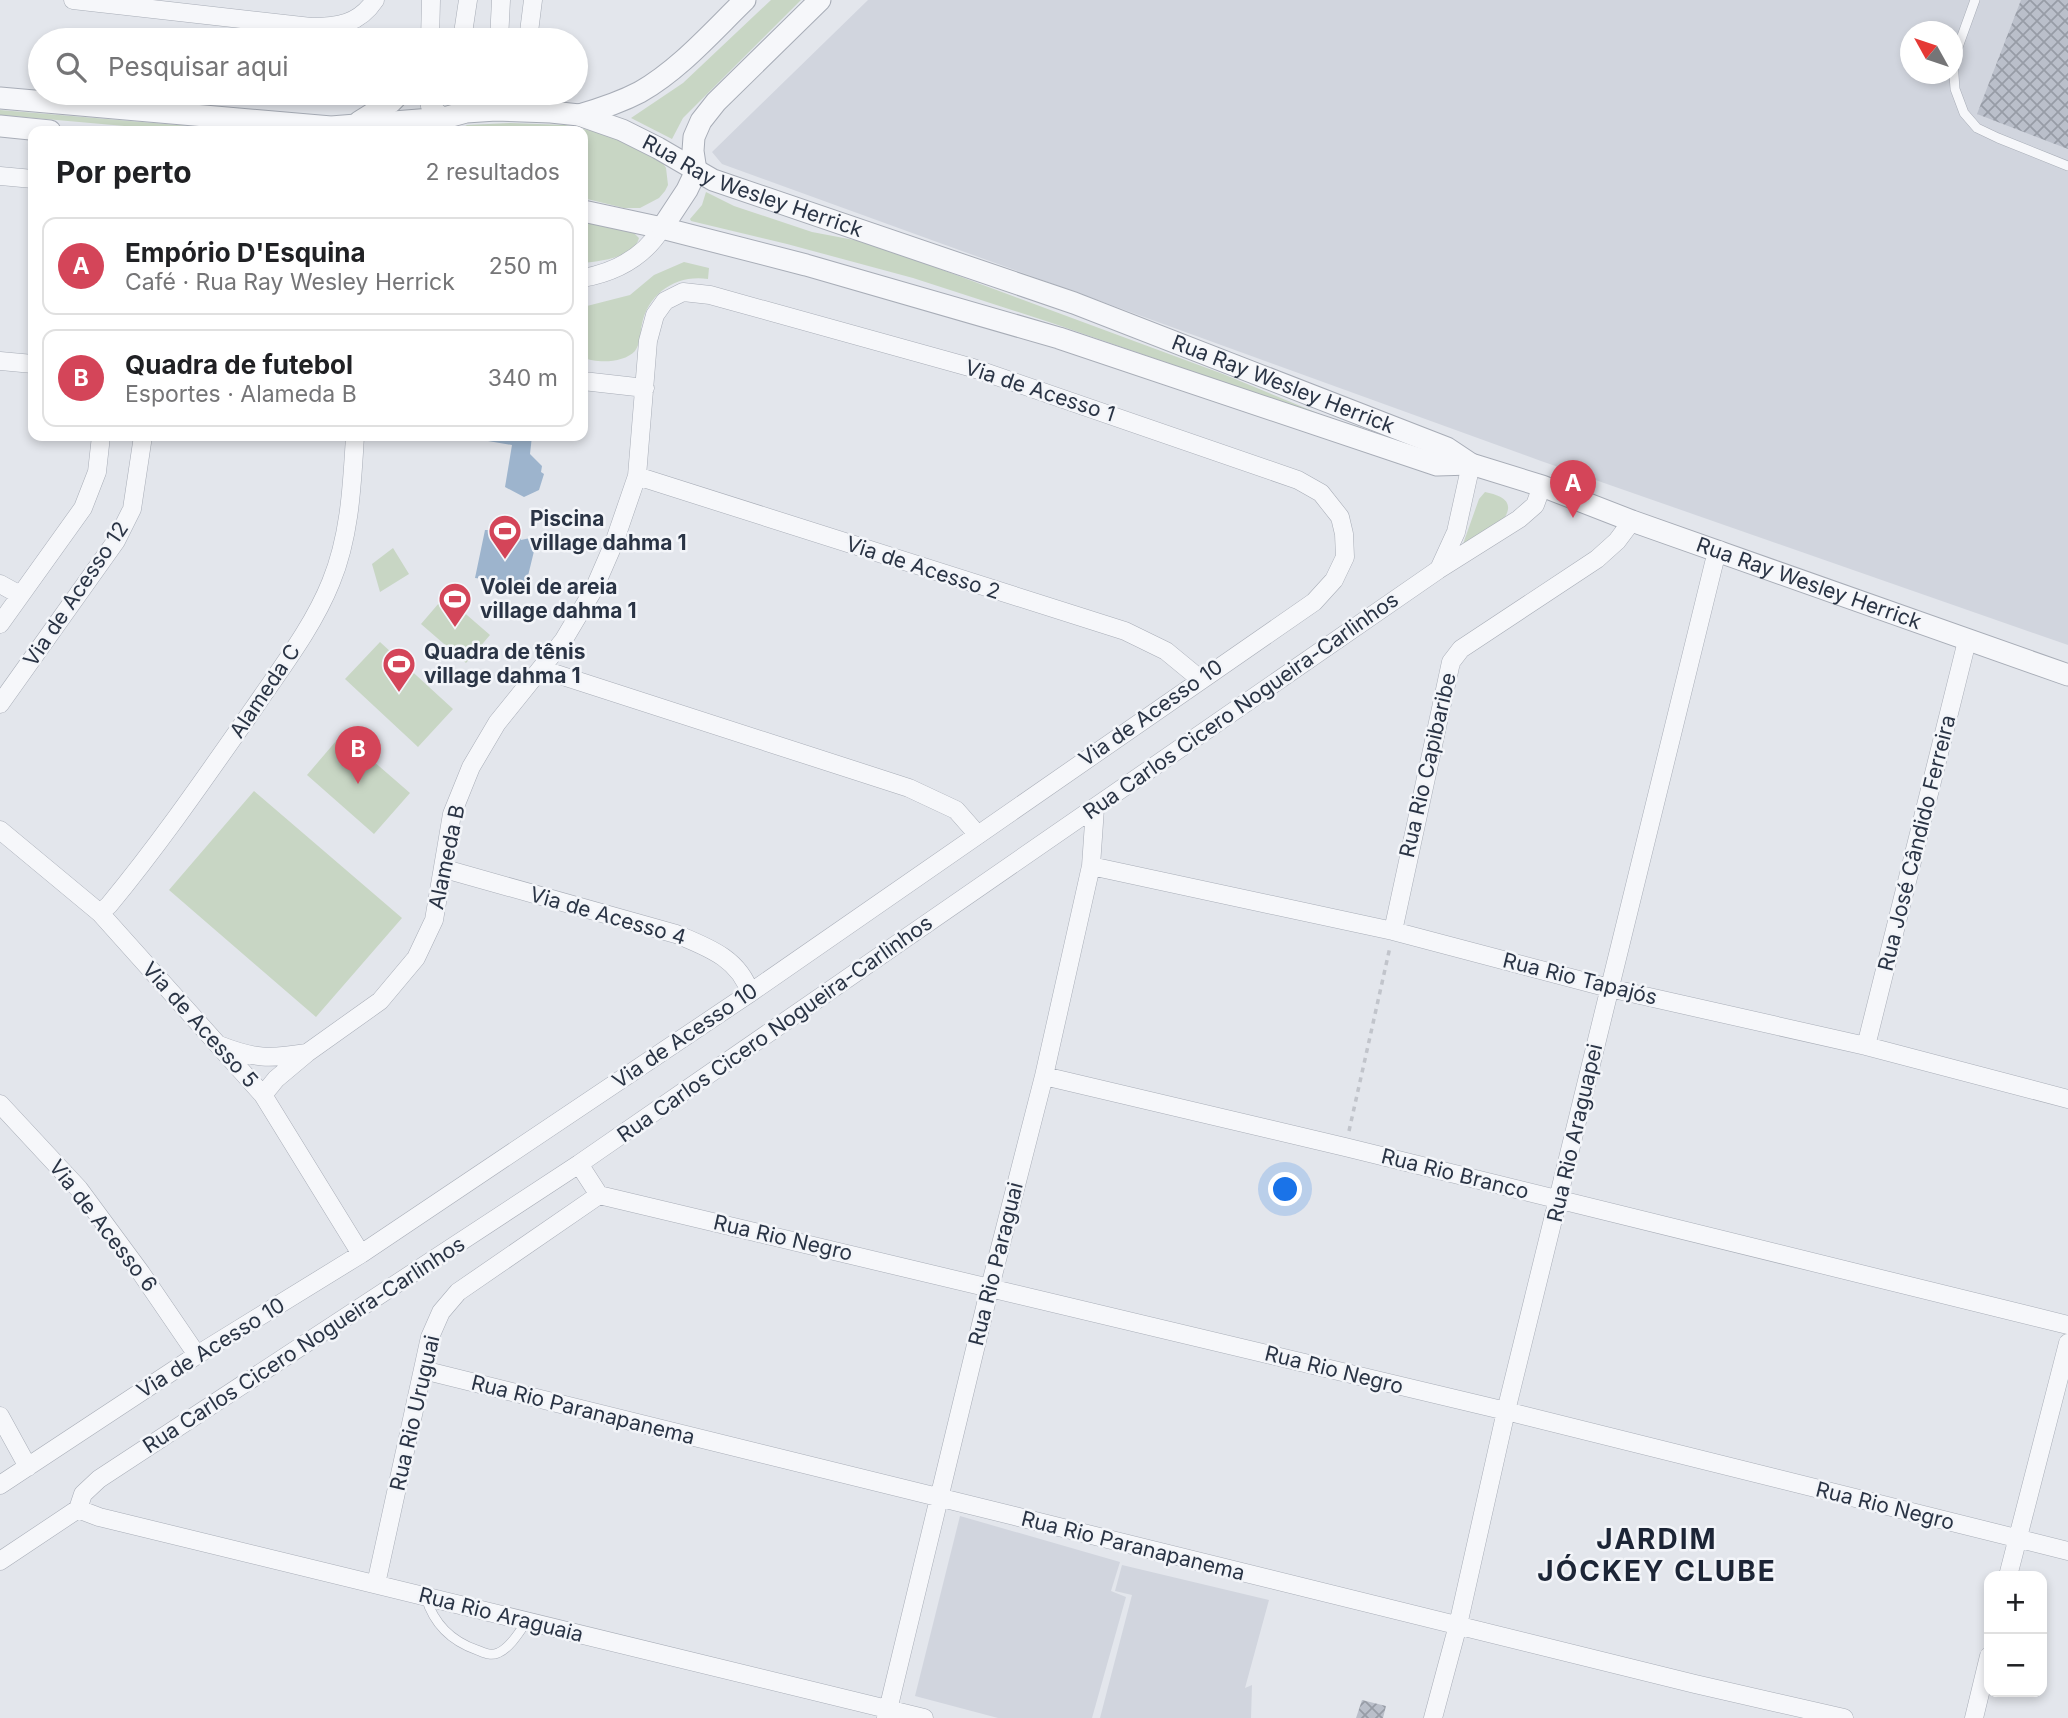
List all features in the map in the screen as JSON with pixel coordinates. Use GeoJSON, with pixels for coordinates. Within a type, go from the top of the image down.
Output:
{"type":"FeatureCollection","features":[{"type":"Feature","properties":{"kind":"street"},"geometry":{"type":"LineString","coordinates":[[73,0],[311,27],[343,26],[365,13],[375,0]]}},
{"type":"Feature","properties":{"kind":"street"},"geometry":{"type":"LineString","coordinates":[[430,28],[431,0]]}},
{"type":"Feature","properties":{"kind":"street"},"geometry":{"type":"LineString","coordinates":[[464,28],[468,0]]}},
{"type":"Feature","properties":{"kind":"street"},"geometry":{"type":"LineString","coordinates":[[500,28],[501,0]]}},
{"type":"Feature","properties":{"kind":"street"},"geometry":{"type":"LineString","coordinates":[[530,28],[533,0]]}},
{"type":"Feature","properties":{"kind":"street"},"geometry":{"type":"LineString","coordinates":[[579,116],[639,92],[666,75],[745,0]]}},
{"type":"Feature","properties":{"kind":"street"},"geometry":{"type":"LineString","coordinates":[[588,277],[617,268],[652,244],[687,190],[696,171],[694,136],[701,121],[716,102],[820,0]]}},
{"type":"Feature","properties":{"kind":"street","name":"Rua Ray Wesley Herrick"},"geometry":{"type":"LineString","coordinates":[[0,98],[28,101]]}},
{"type":"Feature","properties":{"kind":"street","name":"Rua Ray Wesley Herrick"},"geometry":{"type":"LineString","coordinates":[[74,105],[297,126]]}},
{"type":"Feature","properties":{"kind":"street"},"geometry":{"type":"LineString","coordinates":[[337,126],[360,122],[386,105]]}},
{"type":"Feature","properties":{"kind":"street"},"geometry":{"type":"LineString","coordinates":[[430,105],[441,124]]}},
{"type":"Feature","properties":{"kind":"street","name":"Rua Ray Wesley Herrick"},"geometry":{"type":"LineString","coordinates":[[368,126],[441,124],[466,112],[513,105]]}},
{"type":"Feature","properties":{"kind":"street","name":"Rua Ray Wesley Herrick"},"geometry":{"type":"LineString","coordinates":[[543,105],[622,130],[725,184],[1074,303],[1447,448],[1471,464],[1542,486],[1632,521],[2068,675]]}},
{"type":"Feature","properties":{"kind":"street"},"geometry":{"type":"LineString","coordinates":[[0,126],[28,129]]}},
{"type":"Feature","properties":{"kind":"street"},"geometry":{"type":"LineString","coordinates":[[0,176],[28,179]]}},
{"type":"Feature","properties":{"kind":"street","name":"Rua Ray Wesley Herrick"},"geometry":{"type":"LineString","coordinates":[[588,212],[806,265],[1059,338],[1437,465],[1471,464]]}},
{"type":"Feature","properties":{"kind":"street","name":"Alameda B"},"geometry":{"type":"LineString","coordinates":[[263,1095],[276,1079],[307,1053],[380,1001],[416,958],[434,920],[452,814],[471,767],[497,723],[563,641],[594,589],[614,543],[637,476],[648,341],[655,315],[665,302],[683,292]]}},
{"type":"Feature","properties":{"kind":"street","name":"Via de Acesso 1"},"geometry":{"type":"LineString","coordinates":[[683,292],[710,295],[973,368],[1298,480],[1321,493],[1340,517],[1345,557]]}},
{"type":"Feature","properties":{"kind":"street"},"geometry":{"type":"LineString","coordinates":[[0,361],[28,364]]}},
{"type":"Feature","properties":{"kind":"street"},"geometry":{"type":"LineString","coordinates":[[588,382],[645,388]]}},
{"type":"Feature","properties":{"kind":"street"},"geometry":{"type":"LineString","coordinates":[[0,624],[83,508],[97,472],[100,441]]}},
{"type":"Feature","properties":{"kind":"street","name":"Via de Acesso 12"},"geometry":{"type":"LineString","coordinates":[[0,705],[116,541],[132,509],[142,441]]}},
{"type":"Feature","properties":{"kind":"street","name":"Alameda C"},"geometry":{"type":"LineString","coordinates":[[100,913],[160,843],[306,630],[331,582],[346,533],[355,441]]}},
{"type":"Feature","properties":{"kind":"street"},"geometry":{"type":"LineString","coordinates":[[1438,570],[1456,532],[1471,464]]}},
{"type":"Feature","properties":{"kind":"street","name":"Via de Acesso 2"},"geometry":{"type":"LineString","coordinates":[[637,476],[1125,631],[1166,651],[1200,679]]}},
{"type":"Feature","properties":{"kind":"street","name":"Rua Carlos Cicero Nogueira-Carlinhos"},"geometry":{"type":"LineString","coordinates":[[0,1561],[78,1509],[83,1494],[99,1479],[579,1164],[1438,570],[1519,519],[1535,505],[1542,486]]}},
{"type":"Feature","properties":{"kind":"street","name":"Rua Rio Capibaribe"},"geometry":{"type":"LineString","coordinates":[[1393,931],[1451,662],[1461,649],[1597,559],[1617,541],[1632,521]]}},
{"type":"Feature","properties":{"kind":"street","name":"Rua Rio Araguapei"},"geometry":{"type":"LineString","coordinates":[[1433,1718],[1458,1625],[1506,1411],[1609,988],[1719,550]]}},
{"type":"Feature","properties":{"kind":"street","name":"Via de Acesso 10"},"geometry":{"type":"LineString","coordinates":[[0,1485],[197,1355],[361,1254],[750,993],[1314,602],[1335,580],[1345,557]]}},
{"type":"Feature","properties":{"kind":"street"},"geometry":{"type":"LineString","coordinates":[[0,584],[20,595]]}},
{"type":"Feature","properties":{"kind":"street","name":"Rua José Cândido Ferreira"},"geometry":{"type":"LineString","coordinates":[[1867,1046],[1968,641]]}},
{"type":"Feature","properties":{"kind":"street"},"geometry":{"type":"LineString","coordinates":[[541,669],[909,788],[956,810],[978,835]]}},
{"type":"Feature","properties":{"kind":"street","name":"Rua Rio Paraguai"},"geometry":{"type":"LineString","coordinates":[[887,1714],[1044,1076],[1091,866],[1095,808]]}},
{"type":"Feature","properties":{"kind":"street","name":"Via de Acesso 5"},"geometry":{"type":"LineString","coordinates":[[0,830],[100,913],[263,1095],[361,1254]]}},
{"type":"Feature","properties":{"kind":"street","name":"Rua Rio Tapajós"},"geometry":{"type":"LineString","coordinates":[[1091,866],[1393,931],[1609,988],[1867,1046],[2068,1099]]}},
{"type":"Feature","properties":{"kind":"street","name":"Via de Acesso 4"},"geometry":{"type":"LineString","coordinates":[[444,869],[676,934],[712,948],[738,968],[746,979],[750,993]]}},
{"type":"Feature","properties":{"kind":"street","name":"Alameda B"},"geometry":{"type":"LineString","coordinates":[[216,1044],[262,1058],[307,1053]]}},
{"type":"Feature","properties":{"kind":"street","name":"Rua Rio Branco"},"geometry":{"type":"LineString","coordinates":[[1044,1076],[1345,1147],[2068,1325]]}},
{"type":"Feature","properties":{"kind":"street","name":"Via de Acesso 6"},"geometry":{"type":"LineString","coordinates":[[0,1104],[79,1189],[141,1272],[197,1355]]}},
{"type":"Feature","properties":{"kind":"street"},"geometry":{"type":"LineString","coordinates":[[579,1164],[599,1195]]}},
{"type":"Feature","properties":{"kind":"street","name":"Rua Rio Negro"},"geometry":{"type":"LineString","coordinates":[[599,1195],[1506,1411],[2068,1551]]}},
{"type":"Feature","properties":{"kind":"street","name":"Rua Rio Uruguai"},"geometry":{"type":"LineString","coordinates":[[376,1584],[430,1337],[441,1312],[458,1292],[599,1195]]}},
{"type":"Feature","properties":{"kind":"street"},"geometry":{"type":"LineString","coordinates":[[2009,1571],[2068,1343]]}},
{"type":"Feature","properties":{"kind":"street","name":"Rua Rio Paranapanema"},"geometry":{"type":"LineString","coordinates":[[423,1370],[1682,1681],[1844,1718]]}},
{"type":"Feature","properties":{"kind":"street"},"geometry":{"type":"LineString","coordinates":[[0,1416],[28,1467]]}},
{"type":"Feature","properties":{"kind":"street","name":"Rua Rio Araguaia"},"geometry":{"type":"LineString","coordinates":[[78,1509],[99,1517],[527,1621],[887,1714],[924,1718]]}},
{"type":"Feature","properties":{"kind":"street"},"geometry":{"type":"LineString","coordinates":[[1975,1718],[1984,1678]]}},
{"type":"Feature","properties":{"kind":"lane"},"geometry":{"type":"LineString","coordinates":[[1975,0],[1954,61],[1955,89],[1964,113],[1977,128],[2068,166]]}},
{"type":"Feature","properties":{"kind":"lane"},"geometry":{"type":"LineString","coordinates":[[425,1596],[433,1616],[446,1632],[464,1645],[490,1655],[501,1652],[527,1621]]}},
{"type":"Feature","properties":{"kind":"path"},"geometry":{"type":"LineString","coordinates":[[1345,1147],[1393,931]]}},
{"type":"Feature","properties":{"kind":"shaded area"},"geometry":{"type":"Polygon","coordinates":[[[868,0],[2068,0],[2068,645],[1541,461],[722,164],[712,152],[868,0]]]}},
{"type":"Feature","properties":{"kind":"shaded area"},"geometry":{"type":"Polygon","coordinates":[[[960,1516],[1120,1562],[1111,1591],[1126,1597],[1092,1718],[998,1718],[915,1696],[960,1516]]]}},
{"type":"Feature","properties":{"kind":"shaded area"},"geometry":{"type":"Polygon","coordinates":[[[1122,1565],[1269,1600],[1245,1688],[1252,1685],[1251,1718],[1100,1718],[1132,1595],[1115,1591],[1122,1565]]]}},
{"type":"Feature","properties":{"kind":"green space"},"geometry":{"type":"Polygon","coordinates":[[[771,0],[801,0],[683,118],[672,139],[631,118],[683,83],[771,0]]]}},
{"type":"Feature","properties":{"kind":"green space"},"geometry":{"type":"Polygon","coordinates":[[[0,110],[190,126],[124,126],[0,115],[0,110]]]}},
{"type":"Feature","properties":{"kind":"green space"},"geometry":{"type":"Polygon","coordinates":[[[510,123],[570,126],[465,126],[510,123]]]}},
{"type":"Feature","properties":{"kind":"green space"},"geometry":{"type":"Polygon","coordinates":[[[588,130],[626,141],[661,160],[666,168],[668,185],[659,198],[640,208],[624,208],[588,199],[588,130]]]}},
{"type":"Feature","properties":{"kind":"green space"},"geometry":{"type":"Polygon","coordinates":[[[706,192],[734,206],[812,232],[870,243],[1223,374],[1332,419],[1441,454],[1440,457],[913,278],[691,221],[702,205],[706,192]]]}},
{"type":"Feature","properties":{"kind":"green space"},"geometry":{"type":"Polygon","coordinates":[[[588,222],[632,231],[639,238],[631,250],[607,259],[588,262],[588,222]]]}},
{"type":"Feature","properties":{"kind":"green space"},"geometry":{"type":"Polygon","coordinates":[[[684,262],[709,268],[708,279],[697,278],[675,283],[657,295],[645,313],[637,348],[630,355],[610,361],[588,359],[588,306],[630,295],[654,275],[684,262]]]}},
{"type":"Feature","properties":{"kind":"green space"},"geometry":{"type":"Polygon","coordinates":[[[1485,492],[1504,499],[1508,511],[1505,517],[1468,545],[1463,544],[1479,499],[1485,492]]]}},
{"type":"Feature","properties":{"kind":"green space"},"geometry":{"type":"Polygon","coordinates":[[[393,548],[409,574],[380,592],[372,564],[393,548]]]}},
{"type":"Feature","properties":{"kind":"green space","name":"Volei de areia village dahma 1"},"geometry":{"type":"Polygon","coordinates":[[[445,596],[490,635],[466,663],[421,624],[445,596]]]}},
{"type":"Feature","properties":{"kind":"green space","name":"Quadra de tênis village dahma 1"},"geometry":{"type":"Polygon","coordinates":[[[380,642],[453,709],[418,747],[345,679],[380,642]]]}},
{"type":"Feature","properties":{"kind":"green space"},"geometry":{"type":"Polygon","coordinates":[[[342,734],[410,793],[374,834],[307,775],[342,734]]]}},
{"type":"Feature","properties":{"kind":"green space"},"geometry":{"type":"Polygon","coordinates":[[[254,791],[402,918],[316,1017],[169,890],[254,791]]]}},
{"type":"Feature","properties":{"kind":"water"},"geometry":{"type":"Polygon","coordinates":[[[488,441],[531,441],[530,454],[542,466],[541,472],[544,474],[539,490],[524,497],[505,487],[512,445],[488,441]]]}},
{"type":"Feature","properties":{"kind":"water","name":"Piscina village dahma 1"},"geometry":{"type":"Polygon","coordinates":[[[485,530],[519,530],[521,540],[530,538],[536,543],[526,584],[475,578],[485,530]]]}},
{"type":"Feature","properties":{"kind":"building"},"geometry":{"type":"Polygon","coordinates":[[[2021,0],[2068,0],[2068,149],[1977,114],[2021,0]]]}},
{"type":"Feature","properties":{"kind":"building"},"geometry":{"type":"Polygon","coordinates":[[[1362,1700],[1386,1706],[1383,1718],[1356,1718],[1362,1700]]]}},
{"type":"Feature","properties":{"kind":"place","name":"Empório D'Esquina"},"geometry":{"type":"Point","coordinates":[1573,518]}},
{"type":"Feature","properties":{"kind":"place","name":"Piscina village dahma 1"},"geometry":{"type":"Point","coordinates":[505,561]}},
{"type":"Feature","properties":{"kind":"place","name":"Volei de areia village dahma 1"},"geometry":{"type":"Point","coordinates":[455,629]}},
{"type":"Feature","properties":{"kind":"place","name":"Quadra de tênis village dahma 1"},"geometry":{"type":"Point","coordinates":[399,694]}},
{"type":"Feature","properties":{"kind":"place","name":"Quadra de futebol"},"geometry":{"type":"Point","coordinates":[358,784]}},
{"type":"Feature","properties":{"kind":"district","name":"JARDIM JÓCKEY CLUBE"},"geometry":{"type":"Point","coordinates":[1657,1555]}}]}
